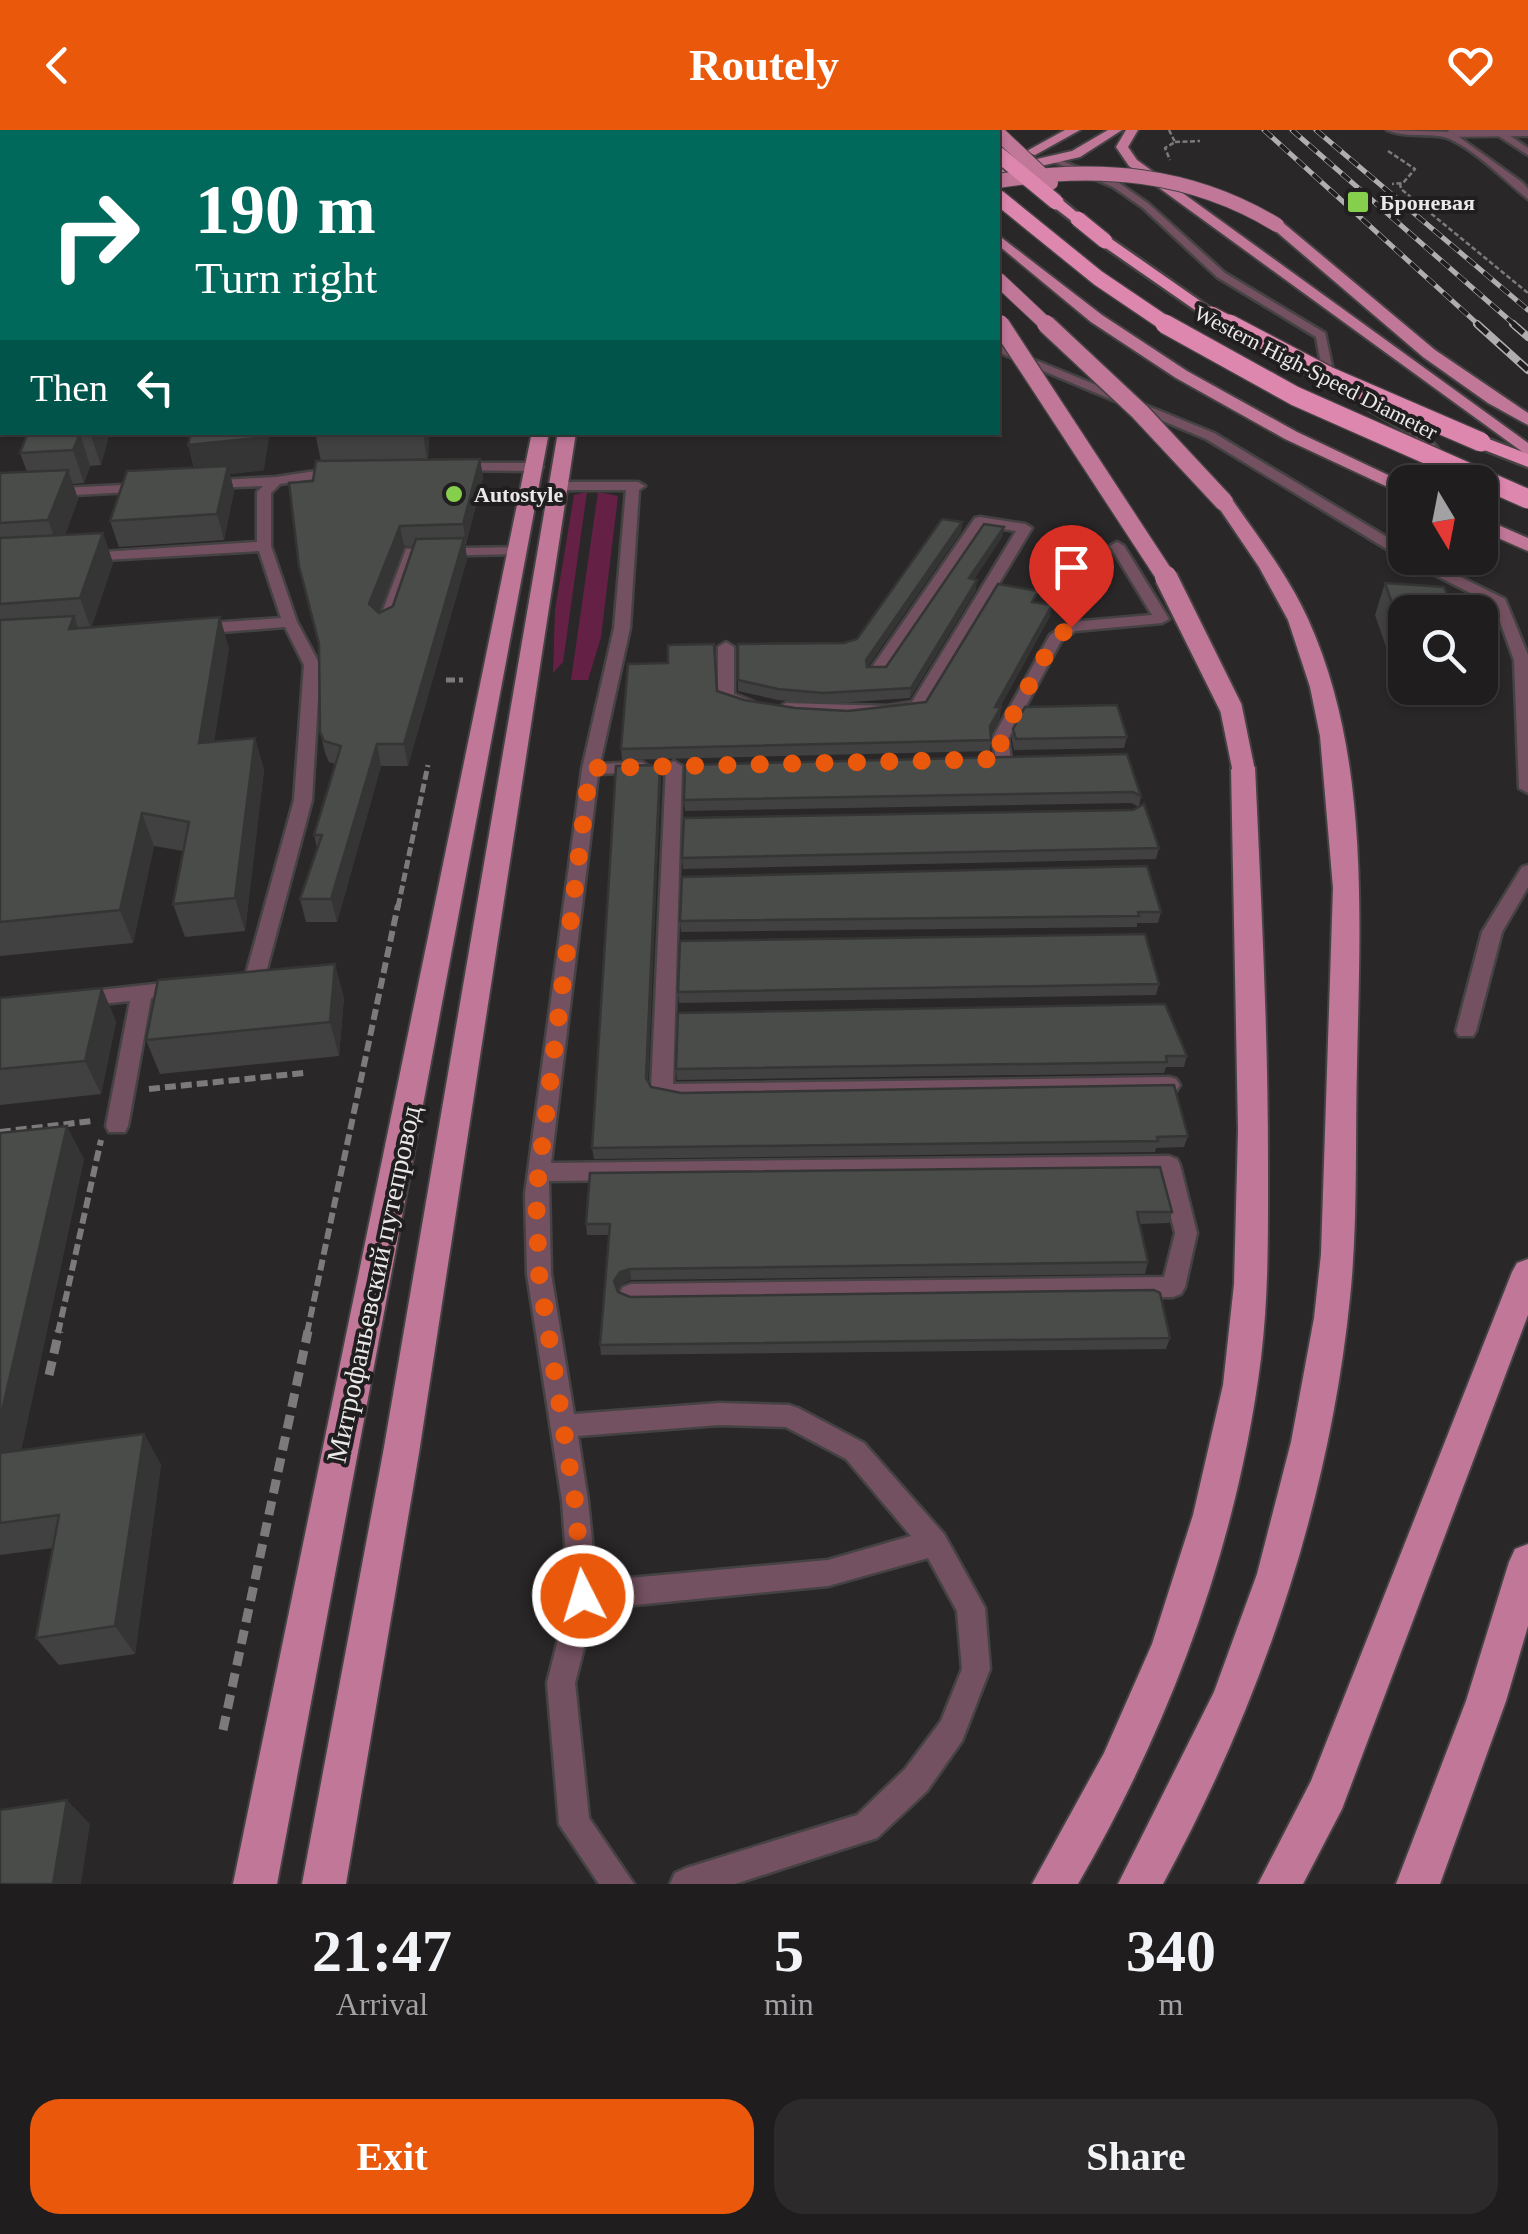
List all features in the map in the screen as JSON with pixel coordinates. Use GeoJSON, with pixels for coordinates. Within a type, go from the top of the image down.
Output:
{"type":"FeatureCollection","features":[{"type":"Feature","properties":{"kind":"highway","name":"Western High-Speed Diameter"},"geometry":{"type":"LineString","coordinates":[[1000,160],[1138,266],[1225,321],[1328,376],[1528,461]]}},
{"type":"Feature","properties":{"kind":"highway","name":"Western High-Speed Diameter"},"geometry":{"type":"LineString","coordinates":[[1000,199],[1088,271],[1163,322],[1289,391],[1528,499]]}},
{"type":"Feature","properties":{"kind":"main road"},"geometry":{"type":"LineString","coordinates":[[1000,158],[1043,148],[1074,130]]}},
{"type":"Feature","properties":{"kind":"main road"},"geometry":{"type":"LineString","coordinates":[[1000,172],[1057,160],[1098,144],[1116,130]]}},
{"type":"Feature","properties":{"kind":"main road"},"geometry":{"type":"LineString","coordinates":[[1132,130],[1122,147],[1133,163],[1528,450]]}},
{"type":"Feature","properties":{"kind":"main road"},"geometry":{"type":"LineString","coordinates":[[1000,135],[1057,188],[1056,202]]}},
{"type":"Feature","properties":{"kind":"main road"},"geometry":{"type":"LineString","coordinates":[[1000,181],[1081,172],[1120,174],[1172,180],[1243,203],[1278,225],[1448,368],[1528,420]]}},
{"type":"Feature","properties":{"kind":"main road"},"geometry":{"type":"LineString","coordinates":[[1000,242],[1107,326],[1217,399],[1388,482]]}},
{"type":"Feature","properties":{"kind":"main road"},"geometry":{"type":"LineString","coordinates":[[1000,281],[1140,412],[1224,502],[1282,590],[1304,635],[1331,726],[1345,840],[1347,927],[1335,1286],[1314,1421],[1281,1560],[1255,1640],[1189,1798],[1140,1884]]}},
{"type":"Feature","properties":{"kind":"main road"},"geometry":{"type":"LineString","coordinates":[[1000,324],[1177,594],[1231,708],[1243,766],[1254,1084],[1252,1261],[1241,1382],[1208,1537],[1143,1713],[1073,1854],[1054,1884]]}},
{"type":"Feature","properties":{"kind":"main road","name":"Митрофаньевский путепровод"},"geometry":{"type":"LineString","coordinates":[[255,1884],[481,684],[520,551],[541,435]]}},
{"type":"Feature","properties":{"kind":"main road","name":"Митрофаньевский путепровод"},"geometry":{"type":"LineString","coordinates":[[324,1884],[567,435]]}},
{"type":"Feature","properties":{"kind":"main road"},"geometry":{"type":"LineString","coordinates":[[1498,532],[1528,545]]}},
{"type":"Feature","properties":{"kind":"main road"},"geometry":{"type":"LineString","coordinates":[[1280,1884],[1327,1794],[1528,1272]]}},
{"type":"Feature","properties":{"kind":"main road"},"geometry":{"type":"LineString","coordinates":[[1418,1884],[1486,1701],[1528,1562]]}},
{"type":"Feature","properties":{"kind":"street"},"geometry":{"type":"LineString","coordinates":[[1449,134],[1524,132]]}},
{"type":"Feature","properties":{"kind":"lane"},"geometry":{"type":"LineString","coordinates":[[1393,131],[1449,134],[1520,185],[1528,196]]}},
{"type":"Feature","properties":{"kind":"lane"},"geometry":{"type":"LineString","coordinates":[[1500,133],[1528,152]]}},
{"type":"Feature","properties":{"kind":"lane"},"geometry":{"type":"LineString","coordinates":[[1057,160],[1130,194],[1221,276],[1321,335],[1328,382],[1420,434],[1434,450],[1433,465]]}},
{"type":"Feature","properties":{"kind":"lane"},"geometry":{"type":"LineString","coordinates":[[1000,349],[1210,436],[1388,544]]}},
{"type":"Feature","properties":{"kind":"lane"},"geometry":{"type":"LineString","coordinates":[[440,467],[537,467]]}},
{"type":"Feature","properties":{"kind":"lane"},"geometry":{"type":"LineString","coordinates":[[197,485],[276,481],[314,473],[364,470]]}},
{"type":"Feature","properties":{"kind":"lane"},"geometry":{"type":"LineString","coordinates":[[71,1000],[254,980],[302,800],[312,666],[290,622],[264,546],[264,492],[276,481]]}},
{"type":"Feature","properties":{"kind":"lane"},"geometry":{"type":"LineString","coordinates":[[560,486],[636,486],[622,628],[590,768],[536,1194],[539,1274],[575,1501],[583,1596],[561,1683],[574,1824],[618,1884]]}},
{"type":"Feature","properties":{"kind":"lane"},"geometry":{"type":"LineString","coordinates":[[0,496],[158,487]]}},
{"type":"Feature","properties":{"kind":"lane"},"geometry":{"type":"LineString","coordinates":[[726,647],[726,697],[753,708],[887,710],[918,706],[1024,528],[980,521],[876,673]]}},
{"type":"Feature","properties":{"kind":"lane"},"geometry":{"type":"LineString","coordinates":[[76,558],[264,546]]}},
{"type":"Feature","properties":{"kind":"lane"},"geometry":{"type":"LineString","coordinates":[[1003,759],[1000,739],[1055,638],[1071,627],[1162,619],[1117,546]]}},
{"type":"Feature","properties":{"kind":"lane"},"geometry":{"type":"LineString","coordinates":[[385,626],[411,552],[520,551]]}},
{"type":"Feature","properties":{"kind":"lane"},"geometry":{"type":"LineString","coordinates":[[1446,575],[1500,602],[1522,660],[1528,788]]}},
{"type":"Feature","properties":{"kind":"lane"},"geometry":{"type":"LineString","coordinates":[[174,631],[290,622]]}},
{"type":"Feature","properties":{"kind":"lane"},"geometry":{"type":"LineString","coordinates":[[984,760],[1022,759]]}},
{"type":"Feature","properties":{"kind":"lane"},"geometry":{"type":"LineString","coordinates":[[590,768],[683,766],[675,1014],[662,1090],[682,1093],[1170,1085]]}},
{"type":"Feature","properties":{"kind":"lane"},"geometry":{"type":"LineString","coordinates":[[1466,1030],[1492,932],[1528,871]]}},
{"type":"Feature","properties":{"kind":"lane"},"geometry":{"type":"LineString","coordinates":[[114,1121],[142,992]]}},
{"type":"Feature","properties":{"kind":"lane"},"geometry":{"type":"LineString","coordinates":[[538,1172],[1169,1165],[1186,1233],[1173,1287],[631,1294]]}},
{"type":"Feature","properties":{"kind":"lane"},"geometry":{"type":"LineString","coordinates":[[563,1426],[720,1414],[788,1416],[855,1451],[934,1543],[971,1608],[976,1669],[952,1731],[925,1768],[866,1827],[686,1884]]}},
{"type":"Feature","properties":{"kind":"lane"},"geometry":{"type":"LineString","coordinates":[[583,1596],[828,1573],[934,1543]]}},
{"type":"Feature","properties":{"kind":"path"},"geometry":{"type":"LineString","coordinates":[[1169,130],[1175,142]]}},
{"type":"Feature","properties":{"kind":"path"},"geometry":{"type":"LineString","coordinates":[[1392,184],[1400,183],[1414,168],[1378,143],[1393,131]]}},
{"type":"Feature","properties":{"kind":"path"},"geometry":{"type":"LineString","coordinates":[[1165,148],[1175,142],[1200,141]]}},
{"type":"Feature","properties":{"kind":"path"},"geometry":{"type":"LineString","coordinates":[[1400,183],[1401,189],[1528,293]]}},
{"type":"Feature","properties":{"kind":"path"},"geometry":{"type":"LineString","coordinates":[[446,680],[481,684]]}},
{"type":"Feature","properties":{"kind":"path"},"geometry":{"type":"LineString","coordinates":[[222,1730],[428,765]]}},
{"type":"Feature","properties":{"kind":"path"},"geometry":{"type":"LineString","coordinates":[[123,1092],[304,1072]]}},
{"type":"Feature","properties":{"kind":"path"},"geometry":{"type":"LineString","coordinates":[[0,1132],[114,1121],[50,1375]]}},
{"type":"Feature","properties":{"kind":"shaded area"},"geometry":{"type":"Polygon","coordinates":[[[587,492],[563,662],[553,673],[555,610],[574,495],[587,492]]]}},
{"type":"Feature","properties":{"kind":"shaded area"},"geometry":{"type":"Polygon","coordinates":[[[598,492],[618,496],[601,637],[588,680],[571,680],[598,492]]]}},
{"type":"Feature","properties":{"kind":"building"},"geometry":{"type":"Polygon","coordinates":[[[27,435],[80,435],[73,450],[20,453],[27,435]]]}},
{"type":"Feature","properties":{"kind":"building"},"geometry":{"type":"Polygon","coordinates":[[[190,435],[256,435],[256,438],[188,445],[190,435]]]}},
{"type":"Feature","properties":{"kind":"building"},"geometry":{"type":"Polygon","coordinates":[[[480,459],[463,524],[400,526],[369,604],[379,613],[393,606],[416,539],[464,538],[404,744],[377,744],[331,899],[300,899],[322,835],[314,835],[341,746],[324,741],[320,732],[319,644],[299,566],[289,483],[313,481],[316,461],[480,459]]]}},
{"type":"Feature","properties":{"kind":"building"},"geometry":{"type":"Polygon","coordinates":[[[228,466],[217,514],[110,521],[127,471],[228,466]]]}},
{"type":"Feature","properties":{"kind":"building"},"geometry":{"type":"Polygon","coordinates":[[[68,470],[48,520],[0,523],[0,473],[68,470]]]}},
{"type":"Feature","properties":{"kind":"building"},"geometry":{"type":"Polygon","coordinates":[[[942,519],[962,522],[866,660],[867,667],[886,667],[984,524],[1004,527],[969,578],[977,580],[911,688],[823,693],[738,680],[738,644],[844,643],[857,639],[942,519]]]}},
{"type":"Feature","properties":{"kind":"building"},"geometry":{"type":"Polygon","coordinates":[[[103,533],[80,598],[0,604],[0,538],[103,533]]]}},
{"type":"Feature","properties":{"kind":"building"},"geometry":{"type":"Polygon","coordinates":[[[1385,583],[1444,587],[1447,595],[1389,595],[1385,583]]]}},
{"type":"Feature","properties":{"kind":"building"},"geometry":{"type":"Polygon","coordinates":[[[998,584],[1038,591],[1032,602],[1052,605],[995,707],[1001,707],[990,726],[991,740],[621,749],[628,664],[668,663],[668,645],[714,644],[717,691],[744,700],[848,711],[926,702],[998,584]]]}},
{"type":"Feature","properties":{"kind":"building"},"geometry":{"type":"Polygon","coordinates":[[[74,616],[69,629],[220,617],[199,743],[255,738],[235,898],[173,904],[189,822],[142,813],[120,910],[0,922],[0,620],[74,616]]]}},
{"type":"Feature","properties":{"kind":"building"},"geometry":{"type":"Polygon","coordinates":[[[1117,705],[1127,737],[1016,739],[1013,729],[1025,707],[1117,705]]]}},
{"type":"Feature","properties":{"kind":"building"},"geometry":{"type":"Polygon","coordinates":[[[1127,754],[1141,796],[1133,792],[684,800],[685,765],[1127,754]]]}},
{"type":"Feature","properties":{"kind":"building"},"geometry":{"type":"Polygon","coordinates":[[[660,765],[646,1078],[651,1087],[681,1093],[1174,1085],[1188,1136],[1157,1137],[1158,1141],[592,1148],[616,766],[660,765]]]}},
{"type":"Feature","properties":{"kind":"building"},"geometry":{"type":"Polygon","coordinates":[[[1144,804],[1159,848],[682,858],[684,818],[1133,810],[1144,804]]]}},
{"type":"Feature","properties":{"kind":"building"},"geometry":{"type":"Polygon","coordinates":[[[1147,866],[1161,912],[1138,912],[1139,916],[680,921],[682,877],[1147,866]]]}},
{"type":"Feature","properties":{"kind":"building"},"geometry":{"type":"Polygon","coordinates":[[[1145,934],[1159,984],[678,992],[680,941],[1145,934]]]}},
{"type":"Feature","properties":{"kind":"building"},"geometry":{"type":"Polygon","coordinates":[[[335,964],[330,1022],[146,1040],[158,980],[335,964]]]}},
{"type":"Feature","properties":{"kind":"building"},"geometry":{"type":"Polygon","coordinates":[[[102,988],[85,1061],[0,1069],[0,998],[102,988]]]}},
{"type":"Feature","properties":{"kind":"building"},"geometry":{"type":"Polygon","coordinates":[[[1165,1004],[1187,1056],[1166,1056],[1167,1062],[676,1069],[678,1013],[1165,1004]]]}},
{"type":"Feature","properties":{"kind":"building"},"geometry":{"type":"Polygon","coordinates":[[[67,1126],[0,1420],[0,1133],[67,1126]]]}},
{"type":"Feature","properties":{"kind":"building"},"geometry":{"type":"Polygon","coordinates":[[[1160,1167],[1172,1212],[1137,1212],[1148,1262],[630,1269],[620,1272],[614,1281],[618,1292],[630,1297],[1154,1290],[1160,1293],[1170,1338],[600,1345],[610,1224],[586,1224],[590,1173],[1160,1167]]]}},
{"type":"Feature","properties":{"kind":"building"},"geometry":{"type":"Polygon","coordinates":[[[144,1434],[115,1626],[36,1638],[59,1515],[0,1523],[0,1453],[144,1434]]]}},
{"type":"Feature","properties":{"kind":"building"},"geometry":{"type":"Polygon","coordinates":[[[67,1800],[53,1884],[0,1884],[0,1810],[67,1800]]]}},
{"type":"Feature","properties":{"kind":"railway"},"geometry":{"type":"LineString","coordinates":[[1264,130],[1480,326]]}},
{"type":"Feature","properties":{"kind":"railway"},"geometry":{"type":"LineString","coordinates":[[1292,130],[1516,326]]}},
{"type":"Feature","properties":{"kind":"railway"},"geometry":{"type":"LineString","coordinates":[[1316,130],[1528,310]]}},
{"type":"Feature","properties":{"kind":"railway"},"geometry":{"type":"LineString","coordinates":[[1477,324],[1528,370]]}},
{"type":"Feature","properties":{"kind":"railway"},"geometry":{"type":"LineString","coordinates":[[1513,324],[1528,337]]}},
{"type":"Feature","properties":{"kind":"place","name":"Броневая"},"geometry":{"type":"Point","coordinates":[1358,202]}},
{"type":"Feature","properties":{"kind":"place","name":"Autostyle"},"geometry":{"type":"Point","coordinates":[454,494]}},
{"type":"Feature","properties":{"kind":"route"},"geometry":{"type":"LineString","coordinates":[[583,1596],[575,1501],[539,1274],[536,1194],[590,768],[1003,759],[1000,739],[1055,638],[1071,627]]}}]}
